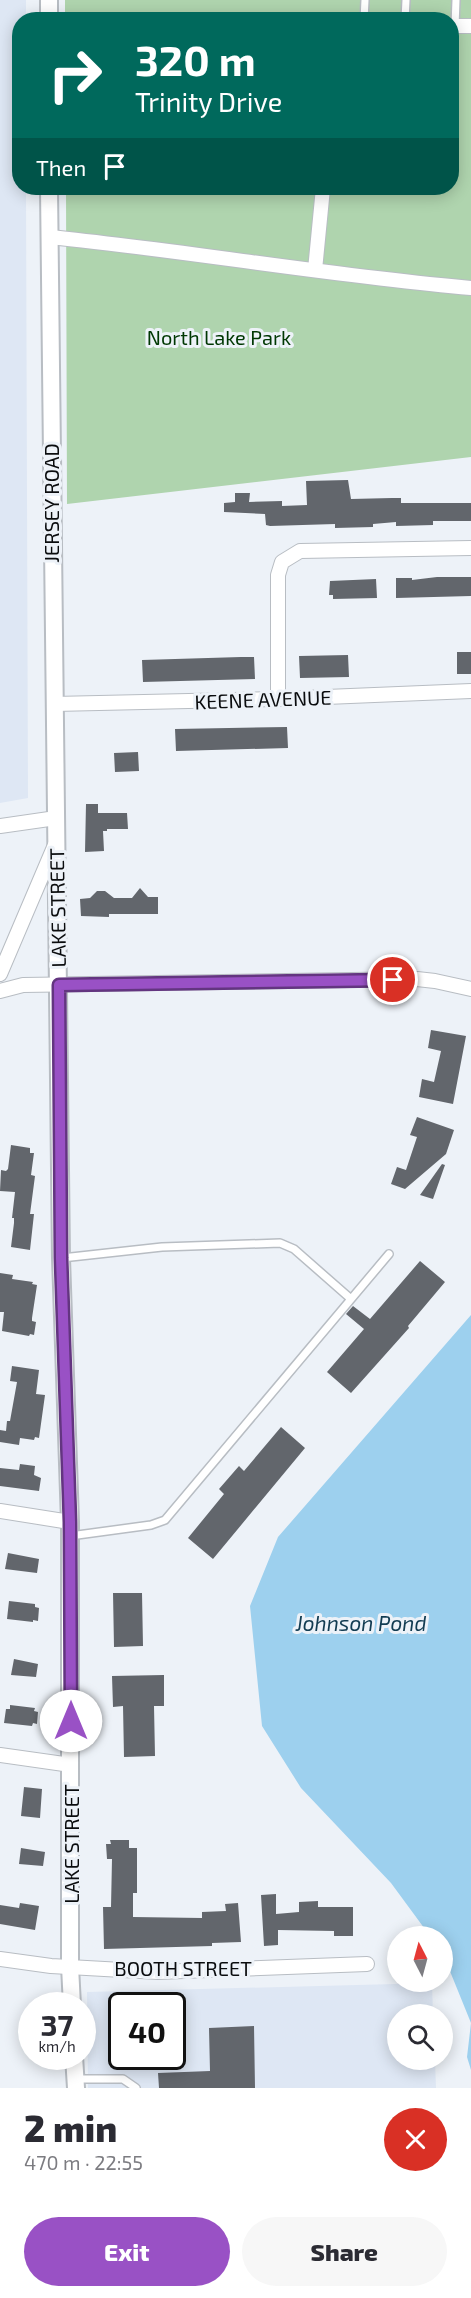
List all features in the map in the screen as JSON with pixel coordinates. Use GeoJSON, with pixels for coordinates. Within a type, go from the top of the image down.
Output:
{"type":"FeatureCollection","features":[{"type":"Feature","properties":{"kind":"street","name":"JERSEY ROAD"},"geometry":{"type":"LineString","coordinates":[[49,195],[56,818]]}},
{"type":"Feature","properties":{"kind":"street"},"geometry":{"type":"LineString","coordinates":[[315,270],[322,195]]}},
{"type":"Feature","properties":{"kind":"street"},"geometry":{"type":"LineString","coordinates":[[49,237],[471,288]]}},
{"type":"Feature","properties":{"kind":"street"},"geometry":{"type":"LineString","coordinates":[[278,699],[278,575],[282,561],[300,551],[471,548]]}},
{"type":"Feature","properties":{"kind":"street","name":"KEENE AVENUE"},"geometry":{"type":"LineString","coordinates":[[54,704],[278,699],[471,691]]}},
{"type":"Feature","properties":{"kind":"street"},"geometry":{"type":"LineString","coordinates":[[0,826],[56,818]]}},
{"type":"Feature","properties":{"kind":"street","name":"LAKE STREET"},"geometry":{"type":"LineString","coordinates":[[56,818],[61,1258],[70,1529],[71,1992]]}},
{"type":"Feature","properties":{"kind":"street"},"geometry":{"type":"LineString","coordinates":[[0,974],[56,843]]}},
{"type":"Feature","properties":{"kind":"street"},"geometry":{"type":"LineString","coordinates":[[0,991],[23,985],[417,980],[435,981],[471,989]]}},
{"type":"Feature","properties":{"kind":"street"},"geometry":{"type":"LineString","coordinates":[[0,1511],[70,1529]]}},
{"type":"Feature","properties":{"kind":"street"},"geometry":{"type":"LineString","coordinates":[[0,1755],[71,1765]]}},
{"type":"Feature","properties":{"kind":"street","name":"BOOTH STREET"},"geometry":{"type":"LineString","coordinates":[[0,1959],[51,1966],[158,1972],[367,1964]]}},
{"type":"Feature","properties":{"kind":"lane"},"geometry":{"type":"LineString","coordinates":[[61,1258],[162,1247],[280,1243],[294,1250],[351,1299]]}},
{"type":"Feature","properties":{"kind":"lane"},"geometry":{"type":"LineString","coordinates":[[70,1529],[151,1525],[165,1520],[389,1254]]}},
{"type":"Feature","properties":{"kind":"lane"},"geometry":{"type":"LineString","coordinates":[[75,2084],[123,2079],[136,2088]]}},
{"type":"Feature","properties":{"kind":"shaded area"},"geometry":{"type":"Polygon","coordinates":[[[0,0],[26,0],[26,12],[12,12],[12,195],[26,195],[28,798],[0,803],[0,0]]]}},
{"type":"Feature","properties":{"kind":"shaded area"},"geometry":{"type":"Polygon","coordinates":[[[387,1984],[387,1992],[432,1992],[433,2004],[387,2004],[387,2070],[435,2070],[436,2088],[88,2088],[88,2070],[96,2070],[96,1992],[87,1992],[387,1984]]]}},
{"type":"Feature","properties":{"kind":"green space","name":"North Lake Park"},"geometry":{"type":"Polygon","coordinates":[[[65,0],[471,0],[471,457],[67,504],[66,195],[459,195],[459,12],[65,12],[65,0]]]}},
{"type":"Feature","properties":{"kind":"water","name":"Johnson Pond"},"geometry":{"type":"Polygon","coordinates":[[[471,1315],[471,2023],[453,1979],[453,1926],[423,1926],[391,1883],[301,1788],[262,1726],[250,1606],[278,1537],[471,1315]]]}},
{"type":"Feature","properties":{"kind":"water"},"geometry":{"type":"Polygon","coordinates":[[[471,2023],[471,2070],[467,2057],[471,2023]]]}},
{"type":"Feature","properties":{"kind":"building"},"geometry":{"type":"Polygon","coordinates":[[[348,480],[351,499],[401,498],[401,503],[471,503],[471,521],[433,521],[433,525],[396,526],[396,522],[373,524],[373,527],[335,528],[335,524],[270,526],[266,525],[265,514],[224,512],[224,503],[235,502],[235,493],[250,493],[249,502],[282,501],[282,506],[307,505],[306,481],[348,480]]]}},
{"type":"Feature","properties":{"kind":"building"},"geometry":{"type":"Polygon","coordinates":[[[471,577],[471,596],[396,598],[396,578],[412,578],[412,580],[471,577]]]}},
{"type":"Feature","properties":{"kind":"building"},"geometry":{"type":"Polygon","coordinates":[[[376,579],[377,598],[333,599],[333,595],[329,595],[330,581],[376,579]]]}},
{"type":"Feature","properties":{"kind":"building"},"geometry":{"type":"Polygon","coordinates":[[[457,652],[471,652],[471,674],[457,674],[457,652]]]}},
{"type":"Feature","properties":{"kind":"building"},"geometry":{"type":"Polygon","coordinates":[[[348,655],[349,677],[300,678],[299,656],[348,655]]]}},
{"type":"Feature","properties":{"kind":"building"},"geometry":{"type":"Polygon","coordinates":[[[254,657],[255,679],[143,682],[142,660],[254,657]]]}},
{"type":"Feature","properties":{"kind":"building"},"geometry":{"type":"Polygon","coordinates":[[[287,727],[288,748],[176,751],[175,729],[287,727]]]}},
{"type":"Feature","properties":{"kind":"building"},"geometry":{"type":"Polygon","coordinates":[[[138,752],[139,771],[115,772],[114,753],[138,752]]]}},
{"type":"Feature","properties":{"kind":"building"},"geometry":{"type":"Polygon","coordinates":[[[86,804],[98,804],[98,813],[127,813],[128,829],[103,831],[104,851],[85,852],[86,804]]]}},
{"type":"Feature","properties":{"kind":"building"},"geometry":{"type":"Polygon","coordinates":[[[140,888],[148,897],[158,897],[158,914],[81,916],[80,899],[90,898],[97,891],[105,891],[114,898],[132,898],[140,888]]]}},
{"type":"Feature","properties":{"kind":"building"},"geometry":{"type":"Polygon","coordinates":[[[431,1030],[466,1036],[453,1104],[419,1097],[422,1079],[434,1082],[441,1051],[428,1048],[431,1030]]]}},
{"type":"Feature","properties":{"kind":"building"},"geometry":{"type":"Polygon","coordinates":[[[417,1117],[454,1130],[446,1154],[405,1189],[391,1184],[397,1167],[406,1170],[417,1137],[410,1135],[417,1117]]]}},
{"type":"Feature","properties":{"kind":"building"},"geometry":{"type":"Polygon","coordinates":[[[11,1145],[30,1148],[30,1153],[34,1153],[31,1175],[35,1176],[30,1214],[34,1214],[30,1250],[11,1247],[15,1192],[0,1191],[1,1170],[8,1169],[11,1145]]]}},
{"type":"Feature","properties":{"kind":"building"},"geometry":{"type":"Polygon","coordinates":[[[442,1164],[445,1165],[433,1199],[420,1195],[442,1164]]]}},
{"type":"Feature","properties":{"kind":"building"},"geometry":{"type":"Polygon","coordinates":[[[420,1261],[445,1282],[408,1326],[409,1328],[351,1393],[327,1372],[364,1329],[346,1314],[353,1306],[370,1319],[420,1261]]]}},
{"type":"Feature","properties":{"kind":"building"},"geometry":{"type":"Polygon","coordinates":[[[0,1273],[13,1275],[12,1279],[33,1282],[32,1284],[37,1285],[32,1318],[32,1321],[36,1322],[34,1335],[2,1331],[4,1312],[0,1312],[0,1273]]]}},
{"type":"Feature","properties":{"kind":"building"},"geometry":{"type":"Polygon","coordinates":[[[12,1366],[39,1370],[36,1394],[45,1395],[39,1438],[35,1437],[34,1440],[20,1438],[19,1445],[0,1442],[0,1430],[6,1431],[7,1421],[10,1421],[17,1382],[10,1381],[12,1366]]]}},
{"type":"Feature","properties":{"kind":"building"},"geometry":{"type":"Polygon","coordinates":[[[281,1427],[305,1448],[213,1559],[188,1538],[224,1494],[219,1489],[239,1466],[244,1471],[281,1427]]]}},
{"type":"Feature","properties":{"kind":"building"},"geometry":{"type":"Polygon","coordinates":[[[20,1464],[35,1466],[34,1475],[41,1478],[39,1491],[0,1486],[0,1468],[19,1470],[20,1464]]]}},
{"type":"Feature","properties":{"kind":"building"},"geometry":{"type":"Polygon","coordinates":[[[8,1553],[39,1559],[37,1573],[5,1569],[8,1553]]]}},
{"type":"Feature","properties":{"kind":"building"},"geometry":{"type":"Polygon","coordinates":[[[113,1593],[142,1593],[143,1646],[114,1647],[113,1593]]]}},
{"type":"Feature","properties":{"kind":"building"},"geometry":{"type":"Polygon","coordinates":[[[9,1601],[35,1604],[35,1607],[39,1608],[38,1621],[7,1619],[9,1601]]]}},
{"type":"Feature","properties":{"kind":"building"},"geometry":{"type":"Polygon","coordinates":[[[14,1659],[38,1664],[36,1677],[11,1675],[14,1659]]]}},
{"type":"Feature","properties":{"kind":"building"},"geometry":{"type":"Polygon","coordinates":[[[164,1675],[164,1706],[154,1706],[155,1756],[124,1757],[123,1706],[113,1707],[112,1676],[164,1675]]]}},
{"type":"Feature","properties":{"kind":"building"},"geometry":{"type":"Polygon","coordinates":[[[10,1705],[35,1708],[34,1711],[38,1712],[37,1724],[33,1723],[32,1726],[4,1723],[6,1709],[10,1709],[10,1705]]]}},
{"type":"Feature","properties":{"kind":"building"},"geometry":{"type":"Polygon","coordinates":[[[24,1787],[42,1789],[40,1818],[21,1816],[24,1787]]]}},
{"type":"Feature","properties":{"kind":"building"},"geometry":{"type":"Polygon","coordinates":[[[110,1840],[129,1840],[129,1848],[137,1848],[137,1893],[133,1893],[133,1917],[202,1918],[202,1912],[226,1911],[225,1904],[238,1903],[241,1942],[212,1943],[212,1946],[104,1949],[103,1907],[111,1907],[112,1859],[107,1859],[106,1844],[111,1844],[110,1840]]]}},
{"type":"Feature","properties":{"kind":"building"},"geometry":{"type":"Polygon","coordinates":[[[21,1848],[45,1852],[43,1866],[19,1864],[21,1848]]]}},
{"type":"Feature","properties":{"kind":"building"},"geometry":{"type":"Polygon","coordinates":[[[276,1894],[276,1914],[299,1912],[299,1902],[318,1901],[318,1907],[353,1907],[353,1936],[334,1936],[334,1931],[278,1930],[278,1945],[264,1946],[261,1895],[276,1894]]]}},
{"type":"Feature","properties":{"kind":"building"},"geometry":{"type":"Polygon","coordinates":[[[20,1903],[39,1906],[35,1930],[0,1924],[0,1905],[19,1908],[20,1903]]]}},
{"type":"Feature","properties":{"kind":"building"},"geometry":{"type":"Polygon","coordinates":[[[254,2026],[255,2088],[159,2088],[158,2073],[210,2071],[209,2028],[254,2026]]]}},
{"type":"Feature","properties":{"kind":"route"},"geometry":{"type":"LineString","coordinates":[[71,1721],[70,1522],[61,1258],[59,985],[393,980]]}}]}
